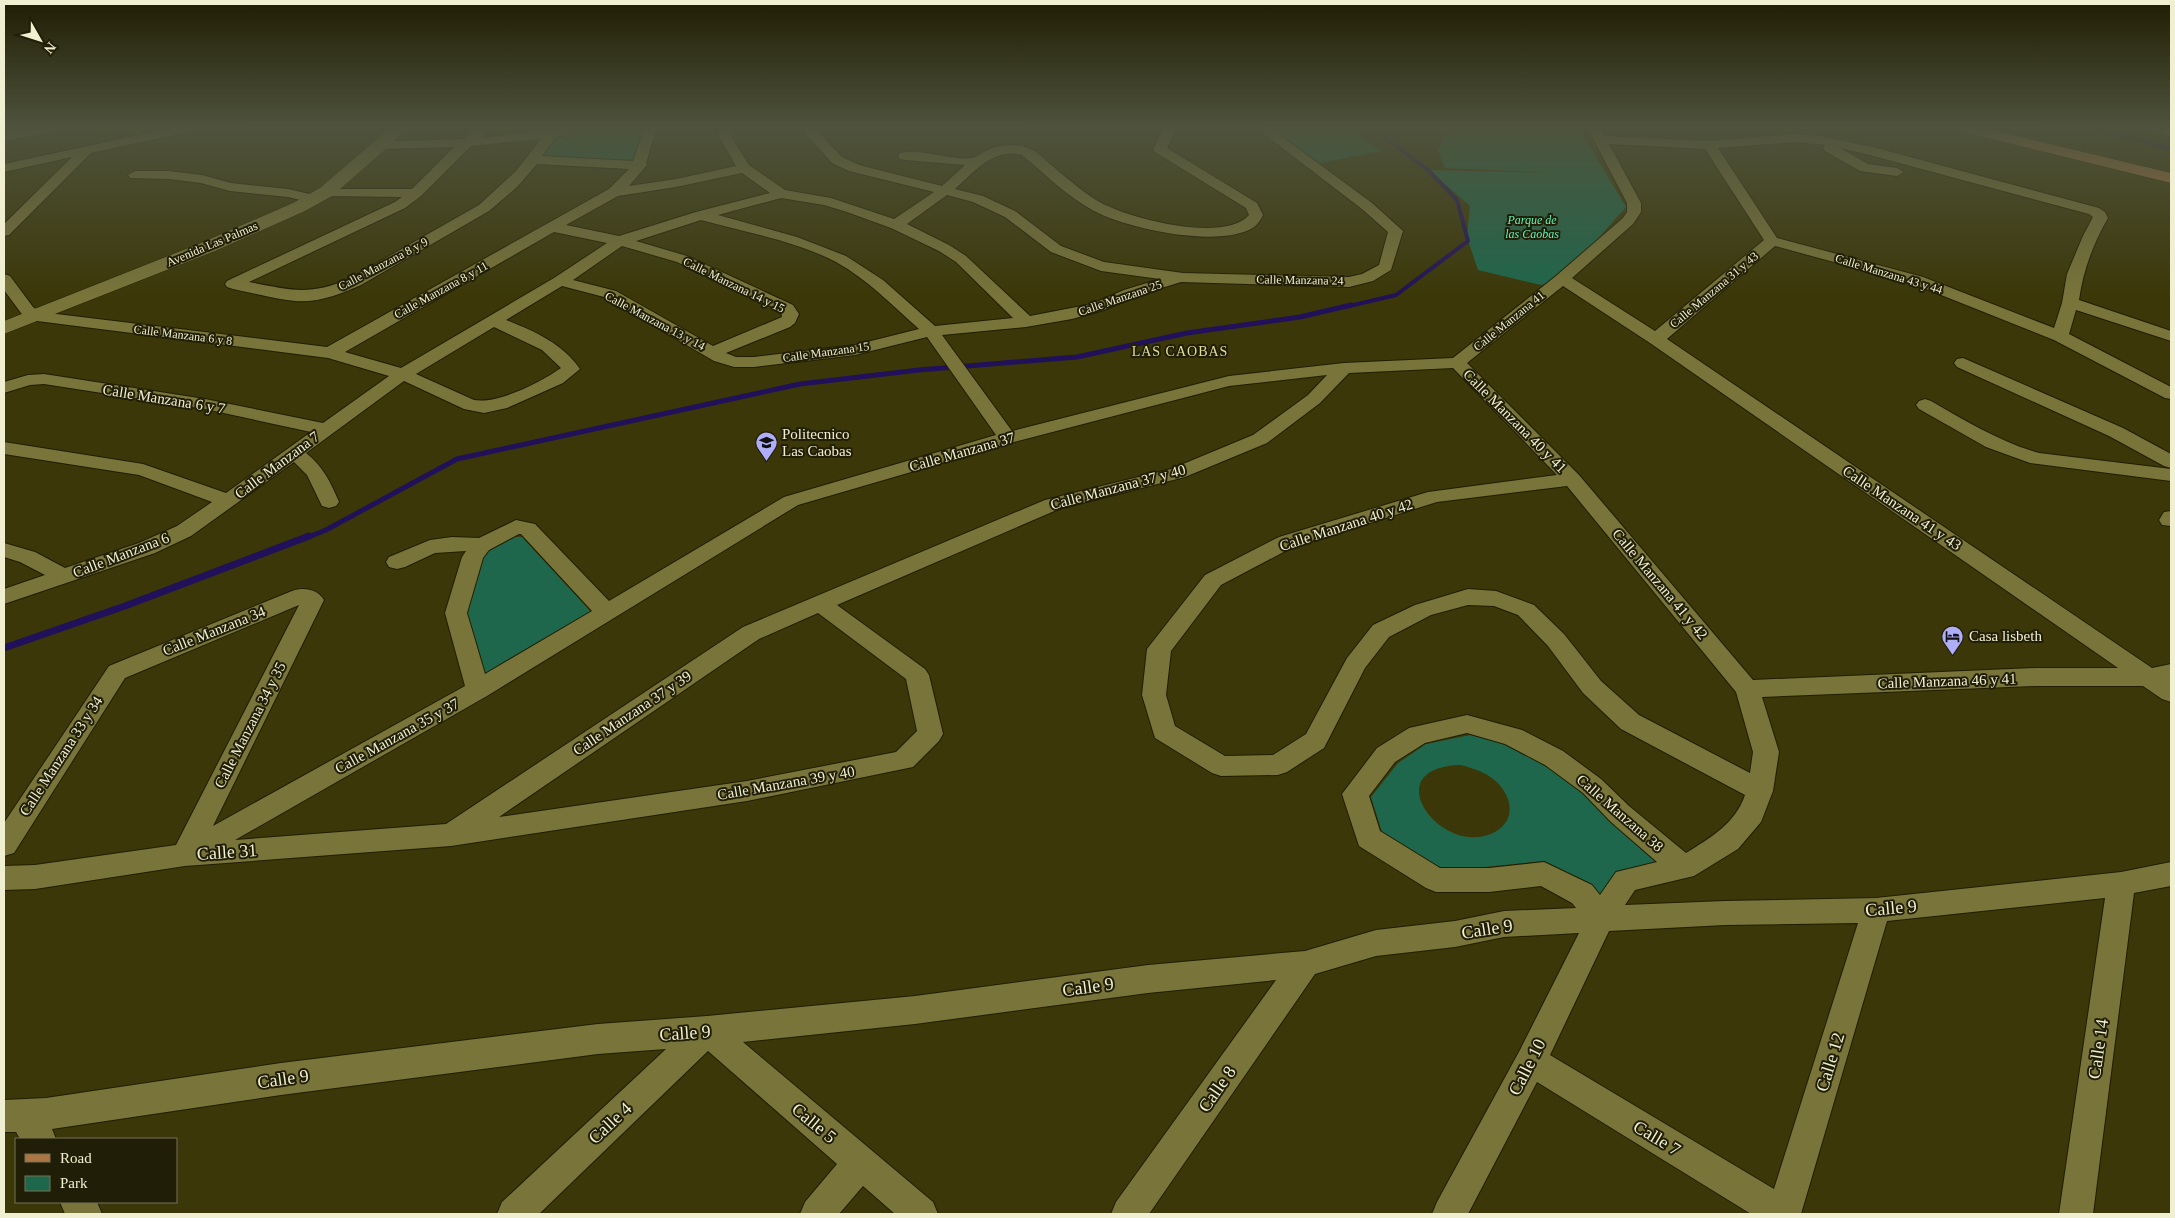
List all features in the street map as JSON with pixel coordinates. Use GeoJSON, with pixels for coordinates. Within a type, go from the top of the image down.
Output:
{"type":"FeatureCollection","features":[{"type":"Feature","properties":{"kind":"street"},"geometry":{"type":"LineString","coordinates":[[4,230],[51,184]]}},
{"type":"Feature","properties":{"kind":"street"},"geometry":{"type":"LineString","coordinates":[[219,184],[230,187],[319,195],[416,193],[425,184]]}},
{"type":"Feature","properties":{"kind":"street","name":"Avenida Las Palmas"},"geometry":{"type":"LineString","coordinates":[[4,328],[208,247],[319,195],[333,184]]}},
{"type":"Feature","properties":{"kind":"street","name":"Calle Manzana 8 y 9"},"geometry":{"type":"LineString","coordinates":[[416,193],[400,205],[233,284],[296,296],[314,295],[354,282],[484,208],[501,196],[511,184]]}},
{"type":"Feature","properties":{"kind":"street"},"geometry":{"type":"LineString","coordinates":[[614,192],[625,184]]}},
{"type":"Feature","properties":{"kind":"street"},"geometry":{"type":"LineString","coordinates":[[614,192],[670,184]]}},
{"type":"Feature","properties":{"kind":"street"},"geometry":{"type":"LineString","coordinates":[[767,184],[781,194]]}},
{"type":"Feature","properties":{"kind":"street"},"geometry":{"type":"LineString","coordinates":[[920,184],[978,199],[1010,214],[1056,249],[1078,259],[1101,266],[1183,278]]}},
{"type":"Feature","properties":{"kind":"street"},"geometry":{"type":"LineString","coordinates":[[896,225],[952,184]]}},
{"type":"Feature","properties":{"kind":"street"},"geometry":{"type":"LineString","coordinates":[[1067,184],[1098,208],[1120,218],[1151,227],[1198,232],[1230,230],[1248,224],[1256,215],[1252,206],[1216,184]]}},
{"type":"Feature","properties":{"kind":"street","name":"Calle Manzana 24"},"geometry":{"type":"LineString","coordinates":[[1183,278],[1350,282],[1367,278],[1386,267],[1396,231],[1337,184]]}},
{"type":"Feature","properties":{"kind":"street","name":"Calle Manzana 41"},"geometry":{"type":"LineString","coordinates":[[1457,363],[1562,279],[1628,221],[1634,212],[1634,203],[1624,184]]}},
{"type":"Feature","properties":{"kind":"street"},"geometry":{"type":"LineString","coordinates":[[1734,184],[1772,241]]}},
{"type":"Feature","properties":{"kind":"street"},"geometry":{"type":"LineString","coordinates":[[1995,184],[2085,208],[2100,215],[2102,218],[2090,236],[2075,274],[2070,303],[2060,336]]}},
{"type":"Feature","properties":{"kind":"street","name":"Calle Manzana 8 y 11"},"geometry":{"type":"LineString","coordinates":[[330,353],[614,192]]}},
{"type":"Feature","properties":{"kind":"street"},"geometry":{"type":"LineString","coordinates":[[325,429],[403,374],[560,281],[620,241],[701,215],[781,194],[826,201],[852,209],[896,225],[944,248],[961,259],[1026,322]]}},
{"type":"Feature","properties":{"kind":"street"},"geometry":{"type":"LineString","coordinates":[[701,215],[792,240],[841,259],[877,283],[931,331],[1007,438]]}},
{"type":"Feature","properties":{"kind":"street"},"geometry":{"type":"LineString","coordinates":[[552,227],[620,241]]}},
{"type":"Feature","properties":{"kind":"street","name":"Calle Manzana 14 y 15"},"geometry":{"type":"LineString","coordinates":[[620,241],[682,259],[787,308],[791,314],[784,323],[717,354]]}},
{"type":"Feature","properties":{"kind":"street","name":"Calle Manzana 43 y 44"},"geometry":{"type":"LineString","coordinates":[[1772,241],[1917,280],[2060,336],[2171,394]]}},
{"type":"Feature","properties":{"kind":"street","name":"Calle Manzana 31 y 43"},"geometry":{"type":"LineString","coordinates":[[1656,339],[1772,241]]}},
{"type":"Feature","properties":{"kind":"street","name":"Calle Manzana 25"},"geometry":{"type":"LineString","coordinates":[[931,331],[1026,322],[1072,314],[1098,307],[1130,293],[1183,278]]}},
{"type":"Feature","properties":{"kind":"street","name":"Calle Manzana 41 y 43"},"geometry":{"type":"LineString","coordinates":[[1562,279],[1656,339],[2171,693]]}},
{"type":"Feature","properties":{"kind":"street"},"geometry":{"type":"LineString","coordinates":[[4,280],[27,310],[35,316]]}},
{"type":"Feature","properties":{"kind":"street","name":"Calle Manzana 13 y 14"},"geometry":{"type":"LineString","coordinates":[[560,281],[610,294],[717,354]]}},
{"type":"Feature","properties":{"kind":"street"},"geometry":{"type":"LineString","coordinates":[[2070,303],[2171,336]]}},
{"type":"Feature","properties":{"kind":"street","name":"Calle Manzana 6 y 8"},"geometry":{"type":"LineString","coordinates":[[35,316],[330,353],[403,374],[470,404],[484,407],[502,404],[557,379],[572,369],[568,360],[523,332],[492,321]]}},
{"type":"Feature","properties":{"kind":"street","name":"Calle Manzana 15"},"geometry":{"type":"LineString","coordinates":[[717,354],[734,362],[754,362],[855,350],[931,331]]}},
{"type":"Feature","properties":{"kind":"street","name":"Calle Manzana 37"},"geometry":{"type":"LineString","coordinates":[[607,613],[791,501],[1007,438],[1229,381],[1344,368],[1457,363]]}},
{"type":"Feature","properties":{"kind":"street","name":"Calle Manzana 40 y 41"},"geometry":{"type":"LineString","coordinates":[[1457,363],[1572,479]]}},
{"type":"Feature","properties":{"kind":"street"},"geometry":{"type":"LineString","coordinates":[[1963,363],[2116,432],[2171,462]]}},
{"type":"Feature","properties":{"kind":"street","name":"Calle Manzana 37 y 40"},"geometry":{"type":"LineString","coordinates":[[819,603],[1052,504],[1178,474],[1260,439],[1314,399],[1344,368]]}},
{"type":"Feature","properties":{"kind":"street","name":"Calle Manzana 6 y 7"},"geometry":{"type":"LineString","coordinates":[[4,388],[28,380],[44,379],[205,404],[325,429]]}},
{"type":"Feature","properties":{"kind":"street"},"geometry":{"type":"LineString","coordinates":[[1925,405],[1994,444],[2018,455],[2037,459],[2171,475]]}},
{"type":"Feature","properties":{"kind":"street","name":"Calle Manzana 7"},"geometry":{"type":"LineString","coordinates":[[228,501],[325,429]]}},
{"type":"Feature","properties":{"kind":"street"},"geometry":{"type":"LineString","coordinates":[[4,448],[143,470],[228,501]]}},
{"type":"Feature","properties":{"kind":"street"},"geometry":{"type":"LineString","coordinates":[[293,453],[309,464],[316,472],[329,502]]}},
{"type":"Feature","properties":{"kind":"street","name":"Calle Manzana 41 y 42"},"geometry":{"type":"LineString","coordinates":[[1572,479],[1747,689]]}},
{"type":"Feature","properties":{"kind":"street","name":"Calle Manzana 40 y 42"},"geometry":{"type":"LineString","coordinates":[[1572,479],[1435,496],[1286,542],[1213,580],[1159,649],[1154,695],[1164,731],[1221,766],[1278,766],[1315,741],[1338,700],[1355,664],[1381,631],[1423,610],[1468,597],[1496,599],[1526,610],[1556,640],[1592,687],[1630,722],[1760,791]]}},
{"type":"Feature","properties":{"kind":"street","name":"Calle Manzana 6"},"geometry":{"type":"LineString","coordinates":[[4,597],[147,548],[184,531],[228,501]]}},
{"type":"Feature","properties":{"kind":"street"},"geometry":{"type":"LineString","coordinates":[[397,562],[430,547],[452,544],[482,544],[516,527],[528,529],[607,613]]}},
{"type":"Feature","properties":{"kind":"street"},"geometry":{"type":"LineString","coordinates":[[478,690],[456,613],[473,557],[482,544]]}},
{"type":"Feature","properties":{"kind":"street"},"geometry":{"type":"LineString","coordinates":[[4,550],[17,552],[40,561],[63,577]]}},
{"type":"Feature","properties":{"kind":"street","name":"Calle Manzana 34"},"geometry":{"type":"LineString","coordinates":[[120,670],[300,596],[309,597]]}},
{"type":"Feature","properties":{"kind":"street","name":"Calle Manzana 34 y 35"},"geometry":{"type":"LineString","coordinates":[[185,855],[313,600],[309,597]]}},
{"type":"Feature","properties":{"kind":"street","name":"Calle Manzana 39 y 40"},"geometry":{"type":"LineString","coordinates":[[451,835],[747,791],[904,760],[930,734],[917,675],[819,603]]}},
{"type":"Feature","properties":{"kind":"street","name":"Calle Manzana 37 y 39"},"geometry":{"type":"LineString","coordinates":[[451,835],[751,633],[819,603]]}},
{"type":"Feature","properties":{"kind":"street","name":"Calle Manzana 35 y 37"},"geometry":{"type":"LineString","coordinates":[[185,855],[478,690],[607,613]]}},
{"type":"Feature","properties":{"kind":"street","name":"Calle Manzana 33 y 34"},"geometry":{"type":"LineString","coordinates":[[4,845],[114,675],[120,670]]}},
{"type":"Feature","properties":{"kind":"street","name":"Calle Manzana 46 y 41"},"geometry":{"type":"LineString","coordinates":[[1747,689],[2036,677],[2148,677],[2171,673]]}},
{"type":"Feature","properties":{"kind":"street","name":"Calle 10"},"geometry":{"type":"LineString","coordinates":[[1449,1214],[1531,1061],[1600,918],[1626,880],[1684,868],[1728,842],[1752,814],[1760,791],[1766,752],[1747,689]]}},
{"type":"Feature","properties":{"kind":"street","name":"Calle Manzana 38"},"geometry":{"type":"LineString","coordinates":[[1600,918],[1582,894],[1544,874],[1489,880],[1436,880],[1370,838],[1355,794],[1386,755],[1418,735],[1467,724],[1513,737],[1554,758],[1592,786],[1620,814],[1684,868]]}},
{"type":"Feature","properties":{"kind":"street","name":"Calle 31"},"geometry":{"type":"LineString","coordinates":[[4,878],[34,877],[185,855],[451,835]]}},
{"type":"Feature","properties":{"kind":"street","name":"Calle 9"},"geometry":{"type":"LineString","coordinates":[[22,1123],[46,1114],[281,1079],[598,1039],[707,1031],[915,1010],[1148,979],[1305,964],[1376,943],[1455,934],[1504,924],[1725,913],[1876,910],[2120,884],[2171,874]]}},
{"type":"Feature","properties":{"kind":"street","name":"Calle 14"},"geometry":{"type":"LineString","coordinates":[[2076,1214],[2120,884]]}},
{"type":"Feature","properties":{"kind":"street","name":"Calle 12"},"geometry":{"type":"LineString","coordinates":[[1784,1214],[1876,910]]}},
{"type":"Feature","properties":{"kind":"street","name":"Calle 8"},"geometry":{"type":"LineString","coordinates":[[1128,1214],[1305,964]]}},
{"type":"Feature","properties":{"kind":"street","name":"Calle 5"},"geometry":{"type":"LineString","coordinates":[[707,1031],[921,1214]]}},
{"type":"Feature","properties":{"kind":"street","name":"Calle 4"},"geometry":{"type":"LineString","coordinates":[[514,1214],[707,1031]]}},
{"type":"Feature","properties":{"kind":"street","name":"Calle 7"},"geometry":{"type":"LineString","coordinates":[[1531,1061],[1784,1214]]}},
{"type":"Feature","properties":{"kind":"street"},"geometry":{"type":"LineString","coordinates":[[817,1214],[861,1162]]}},
{"type":"Feature","properties":{"kind":"street"},"geometry":{"type":"LineString","coordinates":[[78,1203],[85,1214]]}},
{"type":"Feature","properties":{"kind":"green space","name":"Parque de las Caobas"},"geometry":{"type":"Polygon","coordinates":[[[1445,184],[1612,184],[1626,207],[1562,279],[1541,285],[1478,270],[1467,237],[1470,206],[1445,184]]]}},
{"type":"Feature","properties":{"kind":"green space"},"geometry":{"type":"Polygon","coordinates":[[[504,536],[522,537],[594,615],[487,678],[460,614],[479,557],[504,536]]]}},
{"type":"Feature","properties":{"kind":"green space"},"geometry":{"type":"Polygon","coordinates":[[[1470,735],[1511,746],[1573,783],[1665,861],[1602,897],[1590,884],[1544,861],[1485,867],[1438,867],[1382,832],[1371,797],[1398,763],[1426,744],[1470,735]],[[1461,765],[1435,770],[1422,780],[1419,794],[1425,809],[1437,823],[1454,833],[1473,837],[1493,833],[1507,821],[1509,805],[1507,797],[1497,782],[1489,776],[1461,765]]]}},
{"type":"Feature","properties":{"kind":"waterway"},"geometry":{"type":"LineString","coordinates":[[1345,307],[1396,295],[1468,241],[1457,200],[1441,184]]}},
{"type":"Feature","properties":{"kind":"waterway"},"geometry":{"type":"LineString","coordinates":[[306,538],[326,530],[457,459],[800,384],[919,370],[1077,357],[1187,333],[1300,317],[1351,305]]}},
{"type":"Feature","properties":{"kind":"waterway"},"geometry":{"type":"LineString","coordinates":[[4,648],[125,606],[309,536]]}},
{"type":"Feature","properties":{"kind":"place","name":"Politecnico Las Caobas"},"geometry":{"type":"Point","coordinates":[766,462]}},
{"type":"Feature","properties":{"kind":"place","name":"Casa lisbeth"},"geometry":{"type":"Point","coordinates":[1953,655]}},
{"type":"Feature","properties":{"kind":"district","name":"LAS CAOBAS"},"geometry":{"type":"Point","coordinates":[1180,351]}}]}
